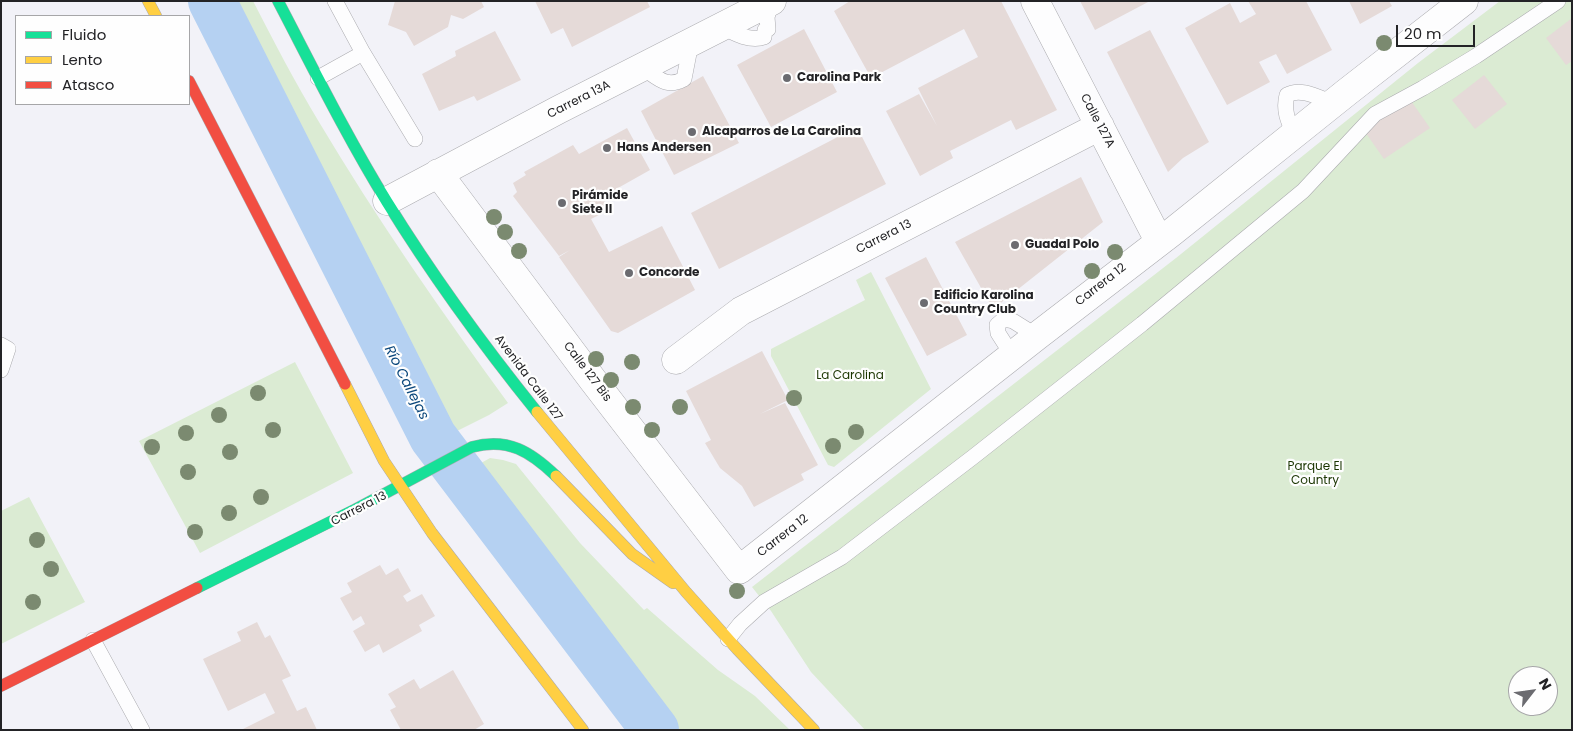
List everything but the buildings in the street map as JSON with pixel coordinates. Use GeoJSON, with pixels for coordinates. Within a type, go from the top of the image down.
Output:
{"type":"FeatureCollection","features":[{"type":"Feature","properties":{"kind":"main road"},"geometry":{"type":"LineString","coordinates":[[148,1],[155,15]]}},
{"type":"Feature","properties":{"kind":"main road","name":"Avenida Calle 127"},"geometry":{"type":"LineString","coordinates":[[278,1],[318,78],[387,201],[437,278],[530,404],[686,592],[814,730]]}},
{"type":"Feature","properties":{"kind":"main road"},"geometry":{"type":"LineString","coordinates":[[190,83],[384,461],[400,488],[438,541],[583,730]]}},
{"type":"Feature","properties":{"kind":"main road","name":"Carrera 13"},"geometry":{"type":"LineString","coordinates":[[1,686],[400,488],[462,452],[483,444],[503,444],[526,453],[544,465],[559,477],[634,556],[686,592]]}},
{"type":"Feature","properties":{"kind":"street","name":"Carrera 13A"},"geometry":{"type":"LineString","coordinates":[[387,201],[772,1]]}},
{"type":"Feature","properties":{"kind":"street","name":"Calle 127A"},"geometry":{"type":"LineString","coordinates":[[1035,1],[1159,241]]}},
{"type":"Feature","properties":{"kind":"street","name":"Carrera 12"},"geometry":{"type":"LineString","coordinates":[[739,570],[1464,1]]}},
{"type":"Feature","properties":{"kind":"street","name":"Carrera 13"},"geometry":{"type":"LineString","coordinates":[[676,360],[741,311],[1100,126]]}},
{"type":"Feature","properties":{"kind":"street","name":"Calle 127 Bis"},"geometry":{"type":"LineString","coordinates":[[438,173],[592,380],[739,570]]}},
{"type":"Feature","properties":{"kind":"lane"},"geometry":{"type":"LineString","coordinates":[[335,1],[362,53],[415,139]]}},
{"type":"Feature","properties":{"kind":"lane"},"geometry":{"type":"LineString","coordinates":[[728,639],[740,624],[764,602],[842,556],[981,450],[1156,312],[1303,190],[1375,114],[1476,56],[1558,1]]}},
{"type":"Feature","properties":{"kind":"lane"},"geometry":{"type":"LineString","coordinates":[[318,78],[362,53]]}},
{"type":"Feature","properties":{"kind":"lane"},"geometry":{"type":"LineString","coordinates":[[1,345],[8,349],[1,370]]}},
{"type":"Feature","properties":{"kind":"lane"},"geometry":{"type":"LineString","coordinates":[[93,640],[142,730]]}},
{"type":"Feature","properties":{"kind":"green space"},"geometry":{"type":"Polygon","coordinates":[[[235,1],[253,1],[302,92],[363,193],[434,299],[508,403],[455,432],[371,271],[235,1]]]}},
{"type":"Feature","properties":{"kind":"green space","name":"Parque El Country"},"geometry":{"type":"Polygon","coordinates":[[[1500,1],[1572,1],[1572,730],[865,730],[811,672],[771,611],[752,587],[1176,258],[1418,63],[1500,1]]]}},
{"type":"Feature","properties":{"kind":"green space","name":"La Carolina"},"geometry":{"type":"Polygon","coordinates":[[[871,272],[931,389],[834,467],[828,465],[771,356],[771,349],[865,300],[856,280],[871,272]]]}},
{"type":"Feature","properties":{"kind":"green space"},"geometry":{"type":"Polygon","coordinates":[[[295,362],[353,473],[200,553],[139,441],[295,362]]]}},
{"type":"Feature","properties":{"kind":"green space"},"geometry":{"type":"Polygon","coordinates":[[[490,458],[516,464],[580,543],[644,610],[647,608],[718,670],[755,696],[790,730],[676,730],[524,539],[474,467],[490,458]]]}},
{"type":"Feature","properties":{"kind":"green space"},"geometry":{"type":"Polygon","coordinates":[[[29,497],[85,602],[1,644],[1,511],[29,497]]]}},
{"type":"Feature","properties":{"kind":"waterway","name":"Río Callejas"},"geometry":{"type":"LineString","coordinates":[[212,1],[433,437],[655,730]]}},
{"type":"Feature","properties":{"kind":"traffic: fast"},"geometry":{"type":"LineString","coordinates":[[278,1],[358,153],[404,229],[459,309],[537,412]]}},
{"type":"Feature","properties":{"kind":"traffic: fast"},"geometry":{"type":"LineString","coordinates":[[197,588],[354,510],[472,447],[485,444],[508,445],[528,454],[547,467],[556,476]]}},
{"type":"Feature","properties":{"kind":"traffic: slow"},"geometry":{"type":"LineString","coordinates":[[148,1],[155,15]]}},
{"type":"Feature","properties":{"kind":"traffic: slow"},"geometry":{"type":"LineString","coordinates":[[345,384],[384,461],[432,533],[583,730]]}},
{"type":"Feature","properties":{"kind":"traffic: slow"},"geometry":{"type":"LineString","coordinates":[[537,412],[686,592],[814,730]]}},
{"type":"Feature","properties":{"kind":"traffic: slow"},"geometry":{"type":"LineString","coordinates":[[556,476],[632,554],[673,583]]}},
{"type":"Feature","properties":{"kind":"traffic: jam"},"geometry":{"type":"LineString","coordinates":[[190,83],[345,384]]}},
{"type":"Feature","properties":{"kind":"traffic: jam"},"geometry":{"type":"LineString","coordinates":[[1,686],[197,588]]}},
{"type":"Feature","properties":{"kind":"place","name":"Carolina Park"},"geometry":{"type":"Point","coordinates":[787,78]}},
{"type":"Feature","properties":{"kind":"place","name":"Alcaparros de La Carolina"},"geometry":{"type":"Point","coordinates":[692,132]}},
{"type":"Feature","properties":{"kind":"place","name":"Hans Andersen"},"geometry":{"type":"Point","coordinates":[607,148]}},
{"type":"Feature","properties":{"kind":"place","name":"Pirámide Siete II"},"geometry":{"type":"Point","coordinates":[562,203]}},
{"type":"Feature","properties":{"kind":"place","name":"Guadal Polo"},"geometry":{"type":"Point","coordinates":[1015,245]}},
{"type":"Feature","properties":{"kind":"place","name":"Concorde"},"geometry":{"type":"Point","coordinates":[629,273]}},
{"type":"Feature","properties":{"kind":"place","name":"Edificio Karolina Country Club"},"geometry":{"type":"Point","coordinates":[924,303]}}]}
